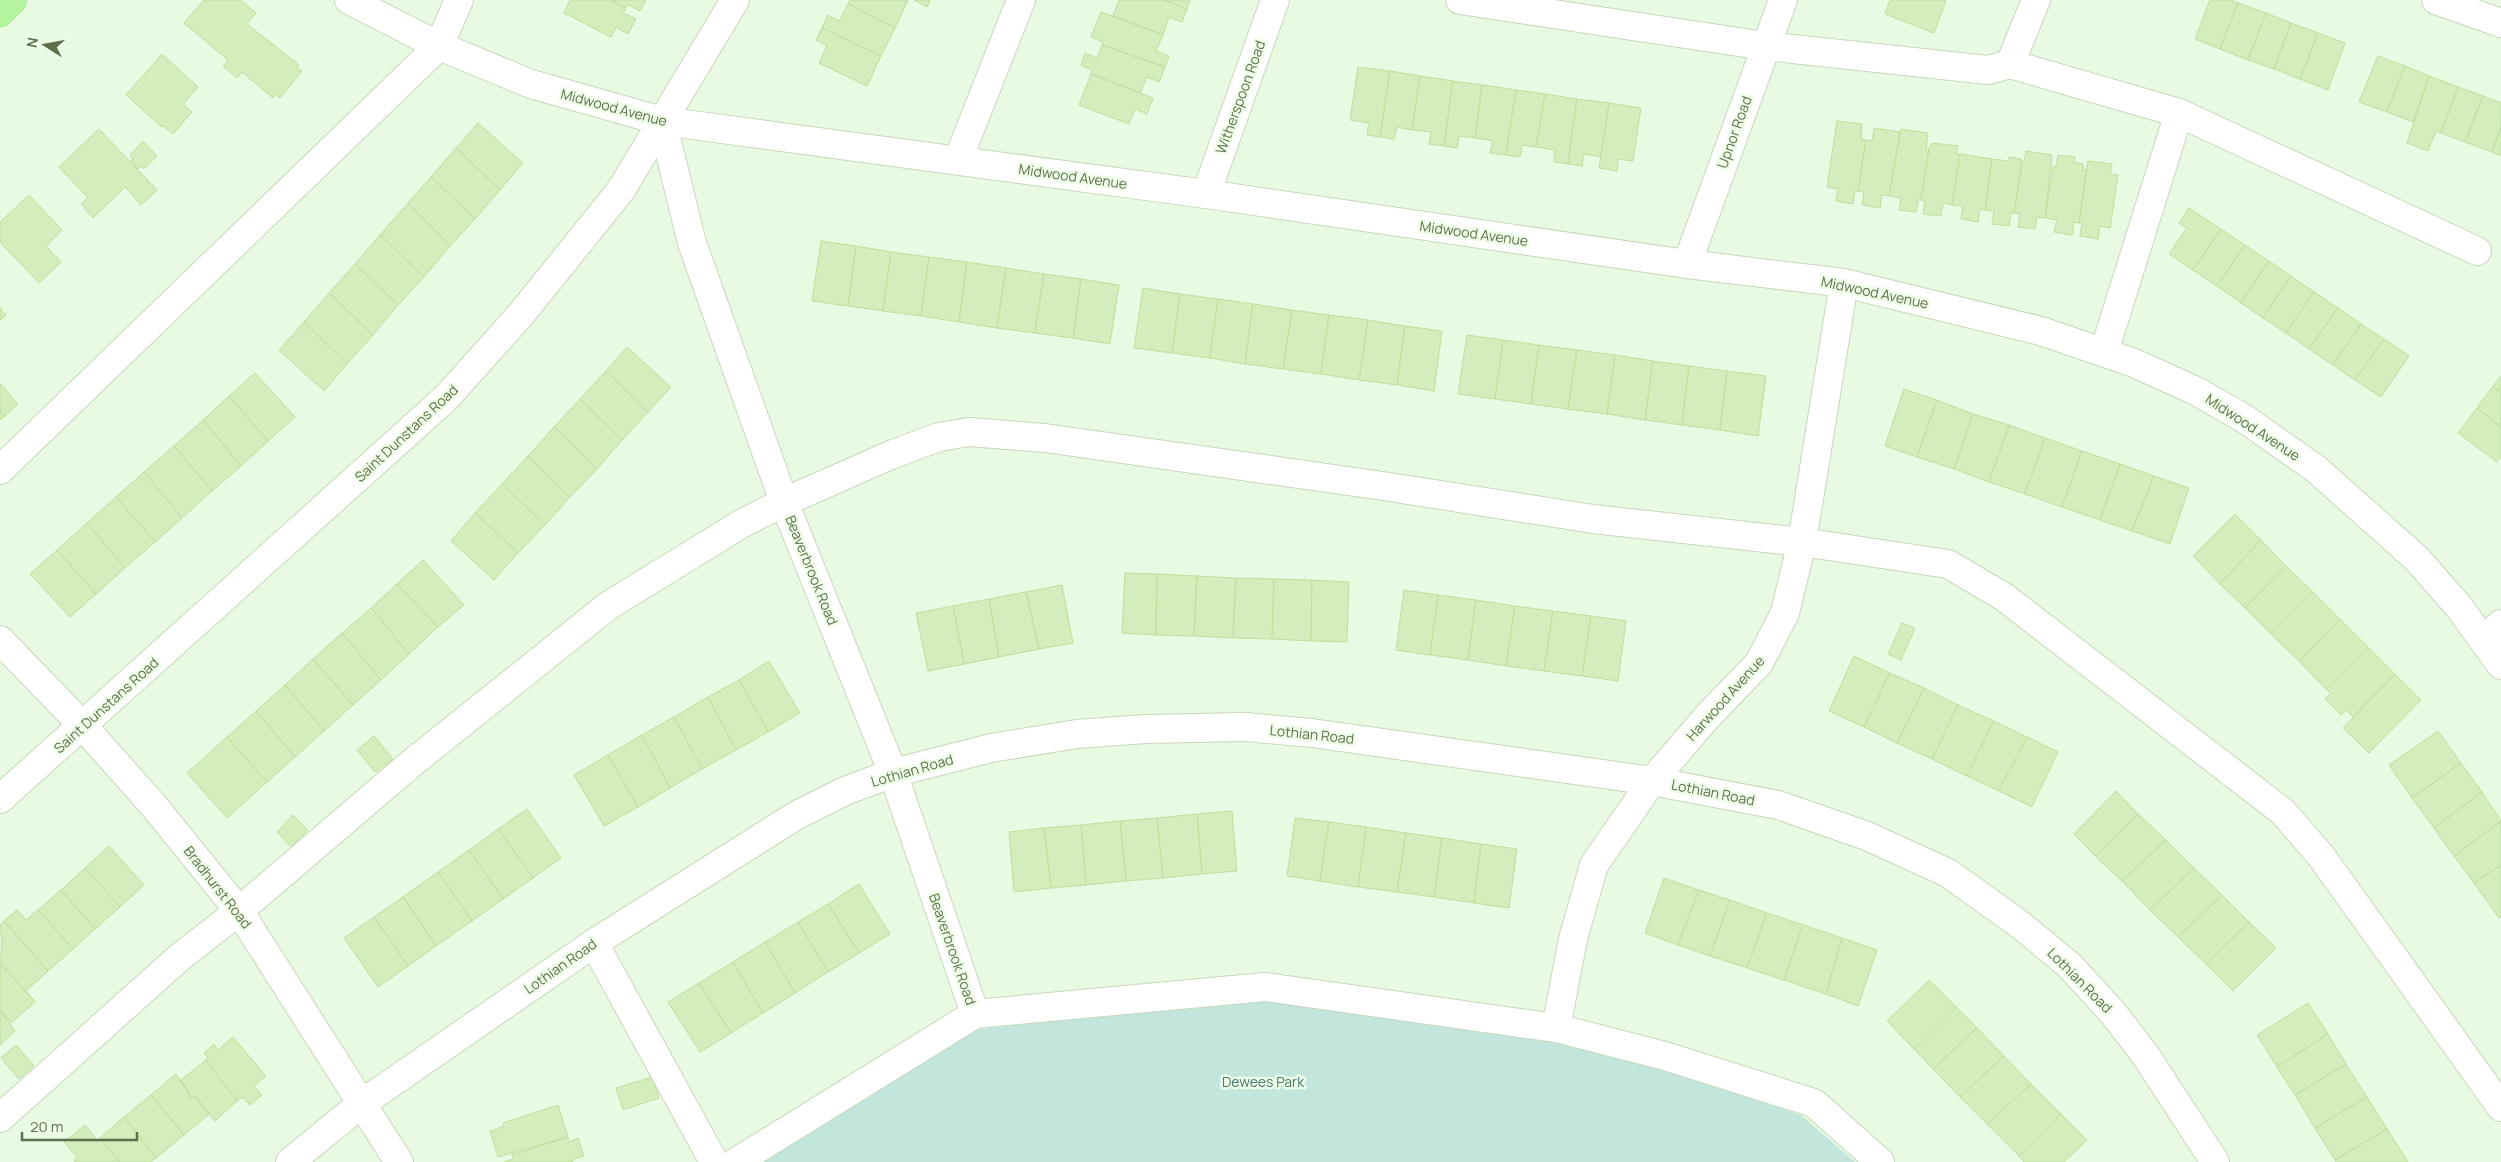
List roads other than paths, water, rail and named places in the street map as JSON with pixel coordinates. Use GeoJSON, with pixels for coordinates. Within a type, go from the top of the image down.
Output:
{"type":"FeatureCollection","features":[{"type":"Feature","properties":{"kind":"main road"},"geometry":{"type":"LineString","coordinates":[[0,14],[14,0]]}},
{"type":"Feature","properties":{"kind":"street","name":"Midwood Avenue"},"geometry":{"type":"LineString","coordinates":[[349,0],[439,46],[531,84],[662,121],[1206,194],[1687,264],[1844,283],[2041,331],[2134,363],[2196,391],[2245,420],[2316,468],[2417,559],[2459,607],[2492,632],[2501,666]]}},
{"type":"Feature","properties":{"kind":"street"},"geometry":{"type":"LineString","coordinates":[[0,470],[439,46],[459,0]]}},
{"type":"Feature","properties":{"kind":"street","name":"Saint Dunstans Road"},"geometry":{"type":"LineString","coordinates":[[0,799],[446,398],[522,313],[621,190],[736,0]]}},
{"type":"Feature","properties":{"kind":"street"},"geometry":{"type":"LineString","coordinates":[[958,160],[1021,0]]}},
{"type":"Feature","properties":{"kind":"street","name":"Witherspoon Road"},"geometry":{"type":"LineString","coordinates":[[1206,194],[1275,0]]}},
{"type":"Feature","properties":{"kind":"street"},"geometry":{"type":"LineString","coordinates":[[1460,0],[1518,4],[1765,46],[1988,70],[2010,64],[2179,113],[2477,251]]}},
{"type":"Feature","properties":{"kind":"street","name":"Upnor Road"},"geometry":{"type":"LineString","coordinates":[[1687,264],[1783,0]]}},
{"type":"Feature","properties":{"kind":"street"},"geometry":{"type":"LineString","coordinates":[[2010,64],[2036,0]]}},
{"type":"Feature","properties":{"kind":"street"},"geometry":{"type":"LineString","coordinates":[[2436,0],[2501,23]]}},
{"type":"Feature","properties":{"kind":"street"},"geometry":{"type":"LineString","coordinates":[[2104,352],[2179,113]]}},
{"type":"Feature","properties":{"kind":"street","name":"Beaverbrook Road"},"geometry":{"type":"LineString","coordinates":[[662,121],[692,243],[784,502],[893,773],[975,1014]]}},
{"type":"Feature","properties":{"kind":"street","name":"Harwood Avenue"},"geometry":{"type":"LineString","coordinates":[[1556,1028],[1573,939],[1594,865],[1652,781],[1707,717],[1760,663],[1785,613],[1802,542],[1844,283]]}},
{"type":"Feature","properties":{"kind":"street"},"geometry":{"type":"LineString","coordinates":[[0,1118],[180,957],[239,911],[412,763],[608,606],[741,524],[784,502],[893,454],[939,437],[969,432],[1045,438],[1383,486],[1593,519],[1802,542],[1948,564],[2004,597],[2283,812],[2321,856],[2501,1107]]}},
{"type":"Feature","properties":{"kind":"street","name":"Bradhurst Road"},"geometry":{"type":"LineString","coordinates":[[0,640],[83,726],[154,806],[239,911],[399,1162]]}},
{"type":"Feature","properties":{"kind":"street","name":"Lothian Road"},"geometry":{"type":"LineString","coordinates":[[290,1162],[361,1104],[594,943],[798,815],[845,791],[893,773],[991,748],[1078,734],[1145,729],[1245,727],[1312,733],[1652,781],[1778,804],[1868,836],[1948,874],[2018,923],[2069,965],[2113,1013],[2146,1056],[2215,1162]]}},
{"type":"Feature","properties":{"kind":"street"},"geometry":{"type":"LineString","coordinates":[[594,943],[714,1162]]}},
{"type":"Feature","properties":{"kind":"street"},"geometry":{"type":"LineString","coordinates":[[736,1162],[975,1014],[1265,987],[1556,1028],[1665,1056],[1814,1103],[1880,1162]]}},
{"type":"Feature","properties":{"kind":"park label","name":"Dewees Park"},"geometry":{"type":"Point","coordinates":[1263,1081]}}]}
